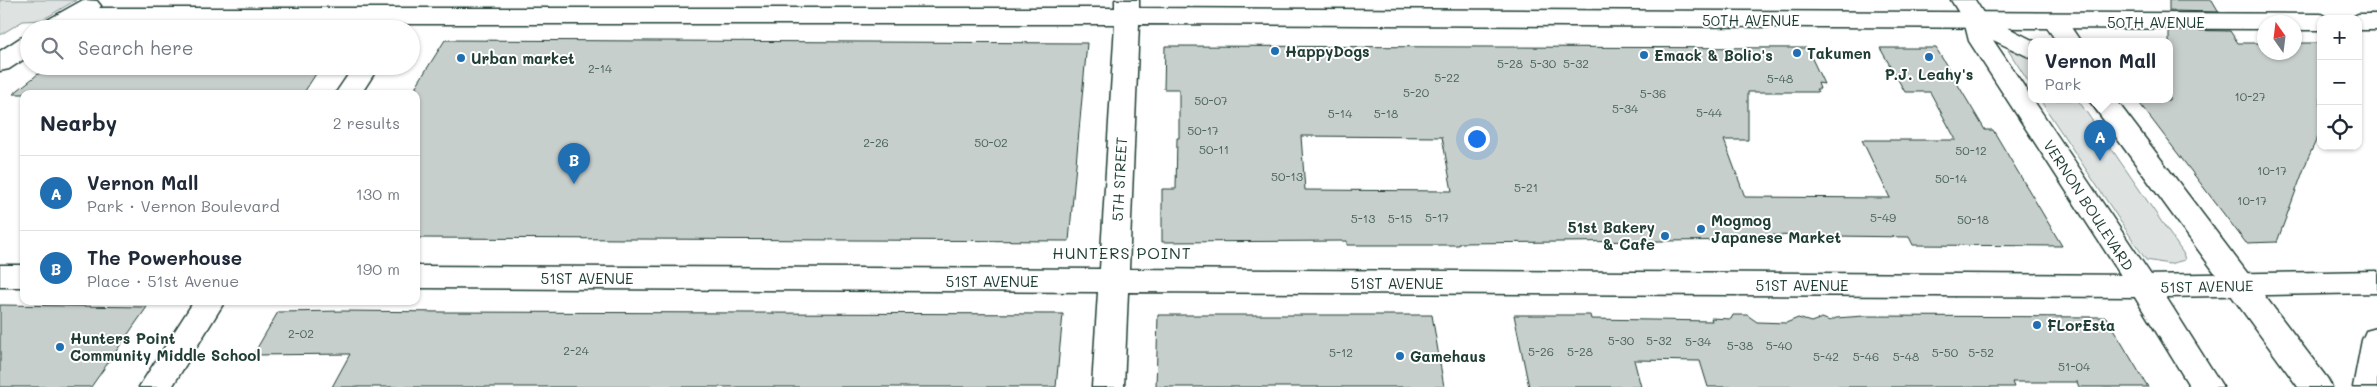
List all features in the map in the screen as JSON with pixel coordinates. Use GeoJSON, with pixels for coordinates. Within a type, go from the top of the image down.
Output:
{"type":"FeatureCollection","features":[{"type":"Feature","properties":{"kind":"street"},"geometry":{"type":"LineString","coordinates":[[66,20],[101,0]]}},
{"type":"Feature","properties":{"kind":"street","name":"50TH AVENUE"},"geometry":{"type":"LineString","coordinates":[[420,22],[1127,8],[1969,10],[2055,22],[2317,22]]}},
{"type":"Feature","properties":{"kind":"street","name":"5TH STREET"},"geometry":{"type":"LineString","coordinates":[[1108,387],[1127,38],[1127,8]]}},
{"type":"Feature","properties":{"kind":"street"},"geometry":{"type":"LineString","coordinates":[[1969,10],[2028,48]]}},
{"type":"Feature","properties":{"kind":"street","name":"VERNON BOULEVARD"},"geometry":{"type":"LineString","coordinates":[[1969,10],[1981,41],[2143,286],[2207,387]]}},
{"type":"Feature","properties":{"kind":"street","name":"50TH AVENUE"},"geometry":{"type":"LineString","coordinates":[[72,16],[289,20]]}},
{"type":"Feature","properties":{"kind":"street"},"geometry":{"type":"LineString","coordinates":[[2055,22],[2066,38]]}},
{"type":"Feature","properties":{"kind":"street"},"geometry":{"type":"LineString","coordinates":[[2362,22],[2377,22]]}},
{"type":"Feature","properties":{"kind":"street"},"geometry":{"type":"LineString","coordinates":[[0,62],[20,50]]}},
{"type":"Feature","properties":{"kind":"street"},"geometry":{"type":"LineString","coordinates":[[351,90],[361,75]]}},
{"type":"Feature","properties":{"kind":"street"},"geometry":{"type":"LineString","coordinates":[[2106,103],[2316,387]]}},
{"type":"Feature","properties":{"kind":"street"},"geometry":{"type":"LineString","coordinates":[[0,276],[20,276]]}},
{"type":"Feature","properties":{"kind":"street","name":"51ST AVENUE"},"geometry":{"type":"LineString","coordinates":[[420,278],[2143,286],[2240,286],[2377,282]]}},
{"type":"Feature","properties":{"kind":"street"},"geometry":{"type":"LineString","coordinates":[[155,387],[207,305]]}},
{"type":"Feature","properties":{"kind":"street"},"geometry":{"type":"LineString","coordinates":[[2369,387],[2377,340]]}},
{"type":"Feature","properties":{"kind":"shaded area"},"geometry":{"type":"Polygon","coordinates":[[[0,0],[76,0],[42,20],[20,20],[20,23],[0,35],[0,0]]]}},
{"type":"Feature","properties":{"kind":"shaded area"},"geometry":{"type":"Polygon","coordinates":[[[2008,50],[2021,50],[2028,56],[2028,81],[2008,50]]]}},
{"type":"Feature","properties":{"kind":"shaded area"},"geometry":{"type":"Polygon","coordinates":[[[2042,103],[2080,103],[2183,253],[2185,260],[2169,264],[2146,260],[2042,103]]]}},
{"type":"Feature","properties":{"kind":"building"},"geometry":{"type":"Polygon","coordinates":[[[2169,0],[2212,0],[2219,12],[2169,11],[2169,0]]]}},
{"type":"Feature","properties":{"kind":"building"},"geometry":{"type":"Polygon","coordinates":[[[2169,30],[2230,31],[2238,43],[2257,43],[2257,60],[2302,60],[2302,43],[2317,43],[2317,139],[2277,242],[2246,243],[2139,103],[2173,103],[2173,38],[2169,38],[2169,30]]]}},
{"type":"Feature","properties":{"kind":"building"},"geometry":{"type":"Polygon","coordinates":[[[445,40],[1087,43],[1069,241],[420,238],[420,90],[416,90],[416,86],[445,40]]]}},
{"type":"Feature","properties":{"kind":"building"},"geometry":{"type":"Polygon","coordinates":[[[1165,46],[1807,48],[1824,84],[1818,83],[1820,89],[1816,89],[1818,92],[1748,92],[1748,140],[1724,140],[1745,197],[1890,198],[1862,140],[1956,140],[1930,92],[1905,92],[1880,48],[1936,48],[1985,130],[1993,130],[2062,246],[1913,245],[1909,237],[1760,235],[1762,240],[1459,243],[1459,245],[1347,245],[1347,241],[1162,242],[1162,189],[1176,189],[1177,138],[1179,138],[1179,89],[1164,89],[1165,46]],[[1301,136],[1305,190],[1452,191],[1442,137],[1301,136]]]}},
{"type":"Feature","properties":{"kind":"building"},"geometry":{"type":"Polygon","coordinates":[[[37,75],[315,75],[306,90],[20,90],[20,94],[13,94],[37,75]]]}},
{"type":"Feature","properties":{"kind":"building","name":"Hunters Point Community Middle School"},"geometry":{"type":"Polygon","coordinates":[[[0,305],[147,307],[91,387],[0,387],[0,305]]]}},
{"type":"Feature","properties":{"kind":"building"},"geometry":{"type":"Polygon","coordinates":[[[278,312],[1063,314],[1056,387],[332,387],[350,354],[253,355],[278,312]]]}},
{"type":"Feature","properties":{"kind":"building"},"geometry":{"type":"Polygon","coordinates":[[[1158,315],[1432,315],[1444,387],[1156,387],[1158,315]]]}},
{"type":"Feature","properties":{"kind":"building"},"geometry":{"type":"Polygon","coordinates":[[[1514,315],[1590,315],[1591,319],[1712,321],[1711,318],[1731,319],[1733,315],[1747,315],[1757,322],[1786,323],[1798,318],[1811,322],[1822,318],[1830,321],[1836,318],[1864,316],[2106,317],[2148,387],[2079,387],[2077,382],[2012,382],[2014,387],[1708,387],[1700,361],[1634,360],[1641,387],[1529,387],[1514,315]]]}},
{"type":"Feature","properties":{"kind":"place","name":"HappyDogs"},"geometry":{"type":"Point","coordinates":[1275,51]}},
{"type":"Feature","properties":{"kind":"place","name":"Takumen"},"geometry":{"type":"Point","coordinates":[1797,53]}},
{"type":"Feature","properties":{"kind":"place","name":"Emack & Bolio's"},"geometry":{"type":"Point","coordinates":[1644,55]}},
{"type":"Feature","properties":{"kind":"place","name":"P.J. Leahy's"},"geometry":{"type":"Point","coordinates":[1929,57]}},
{"type":"Feature","properties":{"kind":"place","name":"Urban market"},"geometry":{"type":"Point","coordinates":[461,58]}},
{"type":"Feature","properties":{"kind":"place","name":"Vernon Mall"},"geometry":{"type":"Point","coordinates":[2100,161]}},
{"type":"Feature","properties":{"kind":"place","name":"The Powerhouse"},"geometry":{"type":"Point","coordinates":[574,184]}},
{"type":"Feature","properties":{"kind":"place","name":"Mogmog Japanese Market"},"geometry":{"type":"Point","coordinates":[1701,229]}},
{"type":"Feature","properties":{"kind":"place","name":"51st Bakery & Cafe"},"geometry":{"type":"Point","coordinates":[1665,236]}},
{"type":"Feature","properties":{"kind":"place","name":"FLorEsta"},"geometry":{"type":"Point","coordinates":[2037,325]}},
{"type":"Feature","properties":{"kind":"place","name":"Hunters Point Community Middle School"},"geometry":{"type":"Point","coordinates":[60,347]}},
{"type":"Feature","properties":{"kind":"place","name":"Gamehaus"},"geometry":{"type":"Point","coordinates":[1400,356]}},
{"type":"Feature","properties":{"kind":"district","name":"HUNTERS POINT"},"geometry":{"type":"Point","coordinates":[1122,252]}}]}
